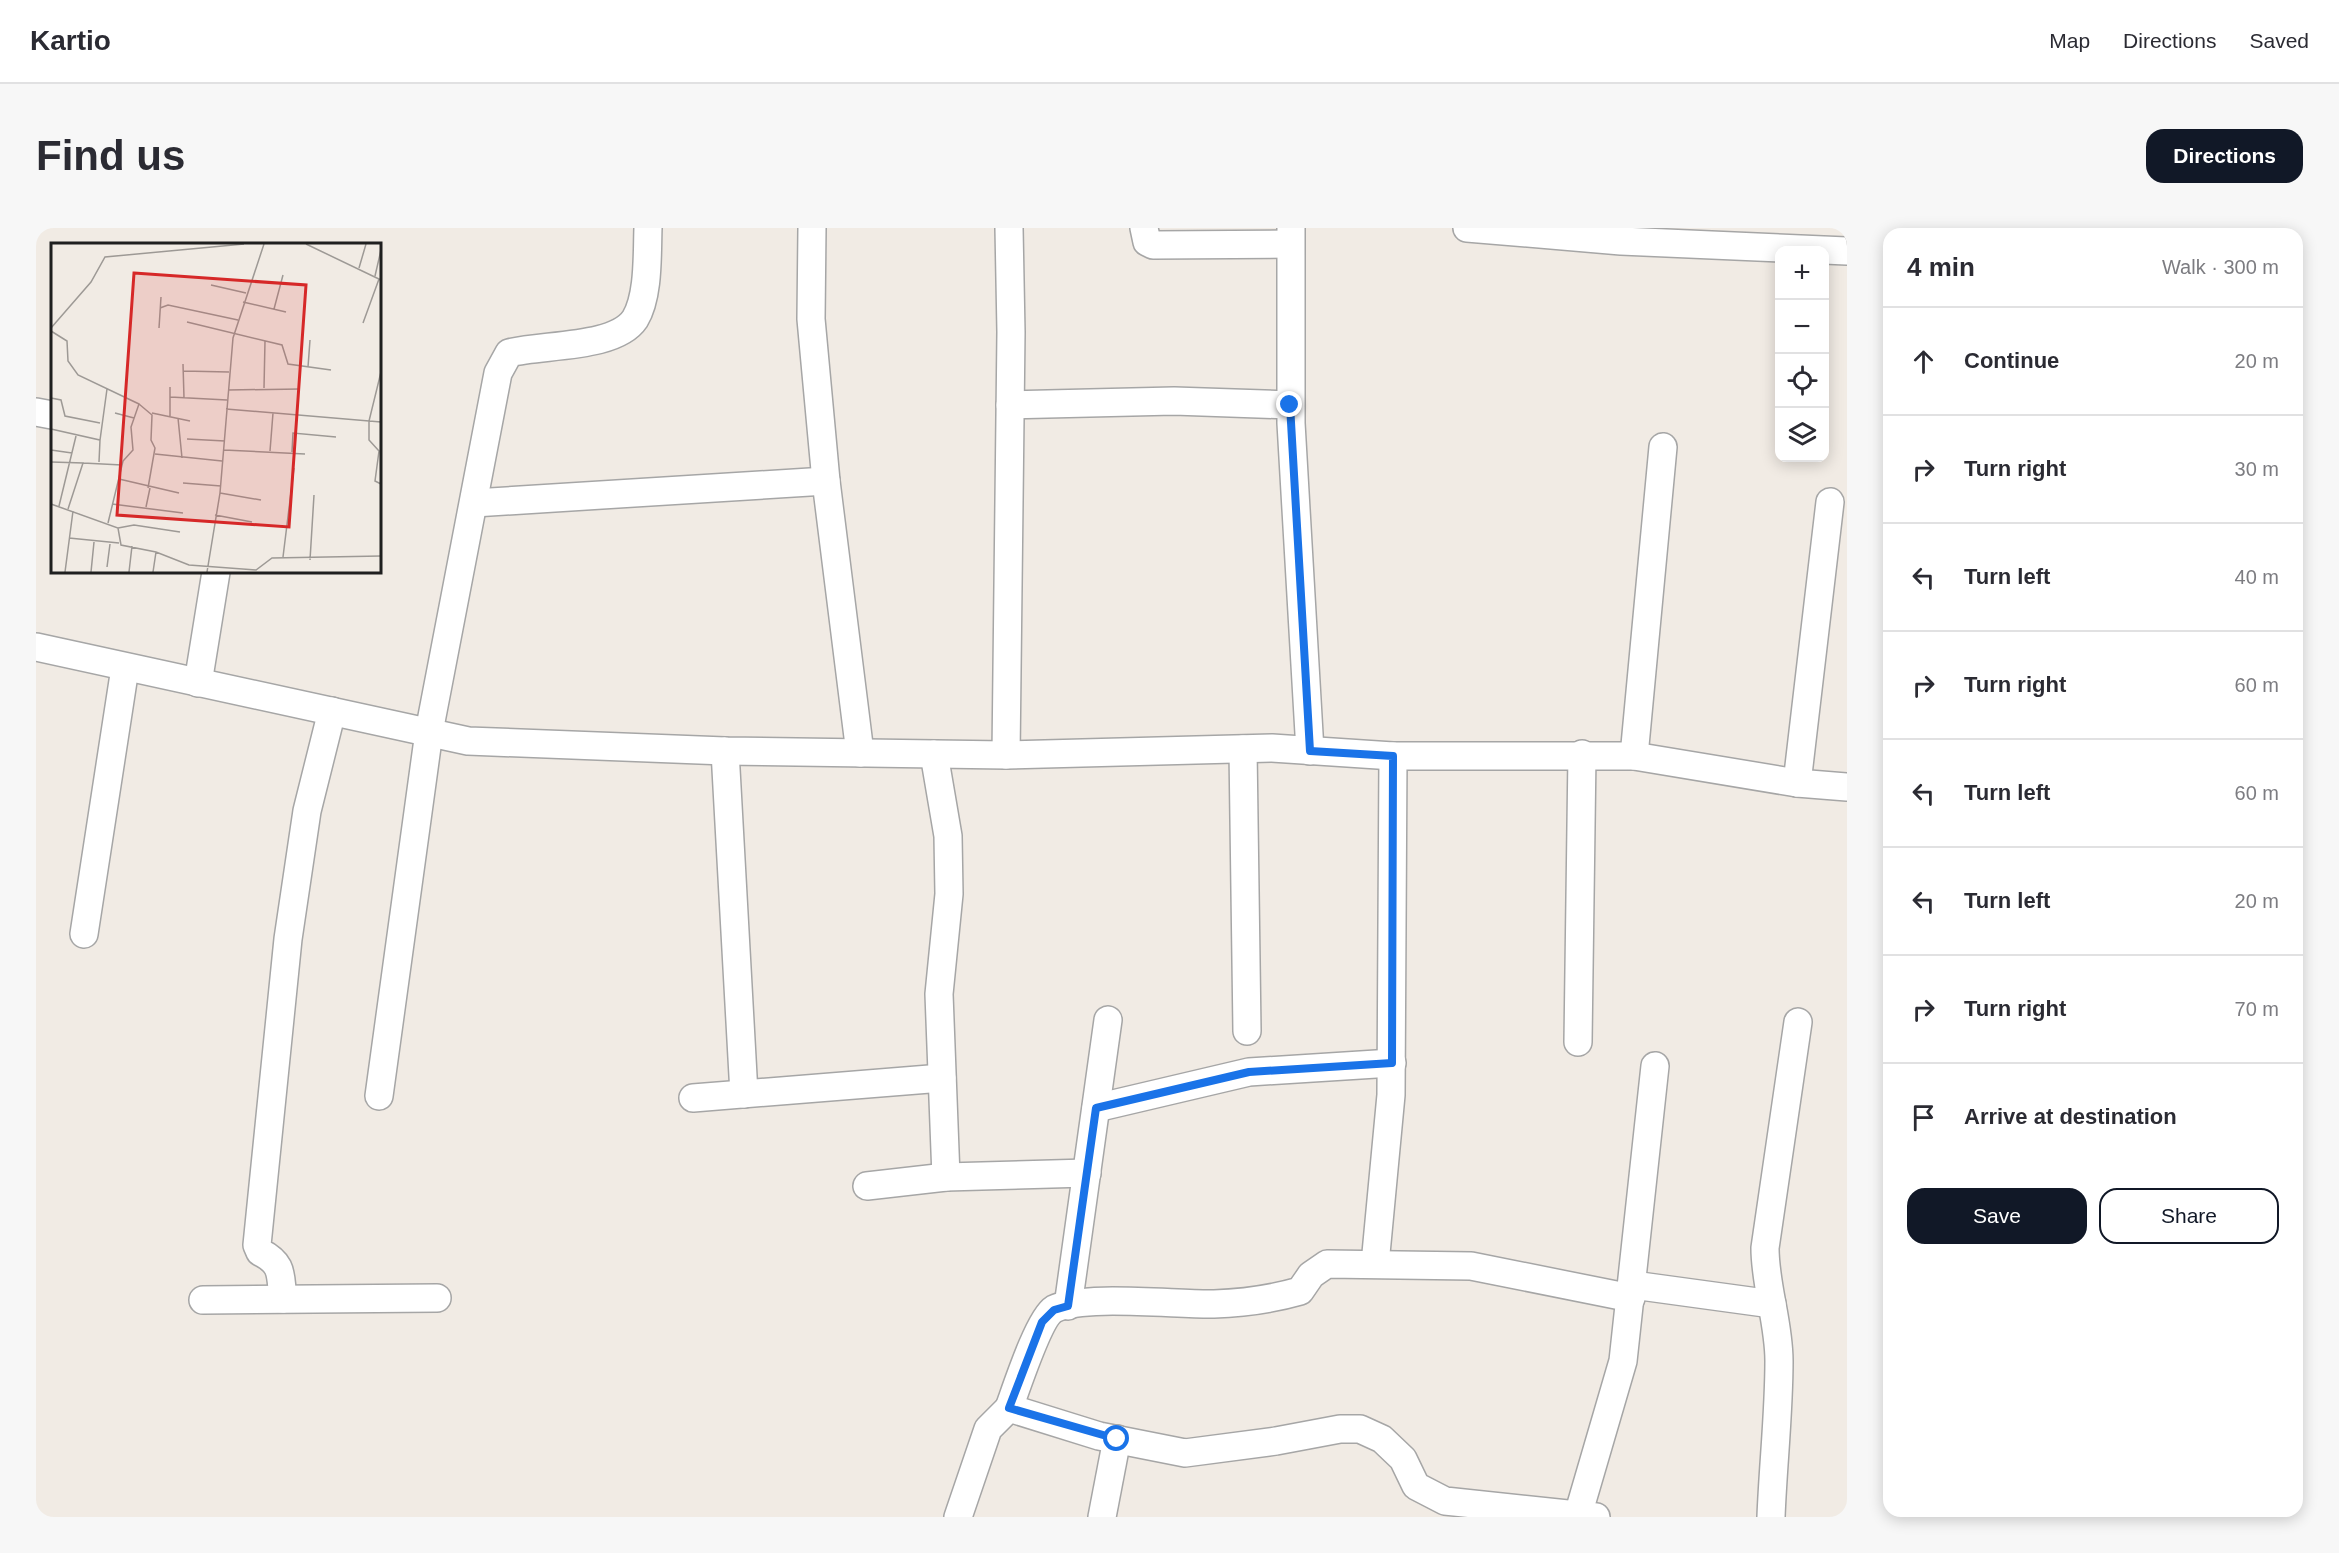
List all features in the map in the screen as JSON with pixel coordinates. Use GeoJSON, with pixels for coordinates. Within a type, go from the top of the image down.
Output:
{"type":"FeatureCollection","features":[{"type":"Feature","properties":{"kind":"street"},"geometry":{"type":"LineString","coordinates":[[379,1096],[429,732],[498,373],[509,353],[603,339],[624,329],[635,318],[645,286],[648,228]]}},
{"type":"Feature","properties":{"kind":"street"},"geometry":{"type":"LineString","coordinates":[[812,228],[812,319],[826,481],[860,753]]}},
{"type":"Feature","properties":{"kind":"street"},"geometry":{"type":"LineString","coordinates":[[1006,755],[1010,405],[1009,228]]}},
{"type":"Feature","properties":{"kind":"street"},"geometry":{"type":"LineString","coordinates":[[1144,228],[1147,242],[1153,245],[1291,236],[1290,405],[1310,751]]}},
{"type":"Feature","properties":{"kind":"street"},"geometry":{"type":"LineString","coordinates":[[1467,228],[1622,241],[1847,251]]}},
{"type":"Feature","properties":{"kind":"street"},"geometry":{"type":"LineString","coordinates":[[1010,405],[1174,401],[1290,405]]}},
{"type":"Feature","properties":{"kind":"street"},"geometry":{"type":"LineString","coordinates":[[36,412],[51,415]]}},
{"type":"Feature","properties":{"kind":"street"},"geometry":{"type":"LineString","coordinates":[[1634,756],[1663,447]]}},
{"type":"Feature","properties":{"kind":"street"},"geometry":{"type":"LineString","coordinates":[[474,503],[826,481]]}},
{"type":"Feature","properties":{"kind":"street"},"geometry":{"type":"LineString","coordinates":[[1797,783],[1830,502]]}},
{"type":"Feature","properties":{"kind":"street"},"geometry":{"type":"LineString","coordinates":[[198,683],[216,573]]}},
{"type":"Feature","properties":{"kind":"street"},"geometry":{"type":"LineString","coordinates":[[36,647],[468,741],[725,752],[1006,755],[1243,749],[1393,756],[1582,754],[1634,756],[1797,783],[1847,787]]}},
{"type":"Feature","properties":{"kind":"street"},"geometry":{"type":"LineString","coordinates":[[84,934],[125,668]]}},
{"type":"Feature","properties":{"kind":"street"},"geometry":{"type":"LineString","coordinates":[[283,1299],[280,1268],[275,1260],[260,1252],[257,1245],[288,939],[307,811],[332,711]]}},
{"type":"Feature","properties":{"kind":"street"},"geometry":{"type":"LineString","coordinates":[[1243,749],[1246,1031]]}},
{"type":"Feature","properties":{"kind":"street"},"geometry":{"type":"LineString","coordinates":[[725,752],[744,1094]]}},
{"type":"Feature","properties":{"kind":"street"},"geometry":{"type":"LineString","coordinates":[[934,754],[948,836],[949,894],[939,994],[946,1177]]}},
{"type":"Feature","properties":{"kind":"street"},"geometry":{"type":"LineString","coordinates":[[1578,1042],[1582,754]]}},
{"type":"Feature","properties":{"kind":"street"},"geometry":{"type":"LineString","coordinates":[[1375,1264],[1391,1095],[1393,756]]}},
{"type":"Feature","properties":{"kind":"street"},"geometry":{"type":"LineString","coordinates":[[1068,1306],[1108,1020]]}},
{"type":"Feature","properties":{"kind":"street"},"geometry":{"type":"LineString","coordinates":[[1771,1517],[1779,1360],[1772,1304],[1765,1277],[1765,1248],[1798,1022]]}},
{"type":"Feature","properties":{"kind":"street"},"geometry":{"type":"LineString","coordinates":[[1096,1108],[1249,1072],[1392,1063]]}},
{"type":"Feature","properties":{"kind":"street"},"geometry":{"type":"LineString","coordinates":[[1009,1408],[1117,1439],[1185,1453],[1276,1441],[1340,1429],[1360,1430],[1382,1439],[1403,1459],[1416,1486],[1445,1501],[1474,1510],[1587,1516],[1623,1361],[1654,1066]]}},
{"type":"Feature","properties":{"kind":"street"},"geometry":{"type":"LineString","coordinates":[[693,1098],[942,1078]]}},
{"type":"Feature","properties":{"kind":"street"},"geometry":{"type":"LineString","coordinates":[[867,1186],[946,1177],[1087,1173]]}},
{"type":"Feature","properties":{"kind":"street"},"geometry":{"type":"LineString","coordinates":[[958,1517],[988,1429],[1009,1408],[1042,1322],[1054,1310],[1083,1302],[1214,1304],[1275,1298],[1300,1291],[1311,1275],[1327,1264],[1375,1264],[1471,1266],[1632,1291],[1772,1304]]}},
{"type":"Feature","properties":{"kind":"street"},"geometry":{"type":"LineString","coordinates":[[203,1300],[437,1298]]}},
{"type":"Feature","properties":{"kind":"street"},"geometry":{"type":"LineString","coordinates":[[1102,1517],[1117,1439]]}},
{"type":"Feature","properties":{"kind":"route"},"geometry":{"type":"LineString","coordinates":[[1117,1439],[1099,1436],[1009,1408],[1042,1322],[1054,1310],[1068,1306],[1096,1108],[1249,1072],[1392,1063],[1393,756],[1310,751],[1290,405]]}}]}
